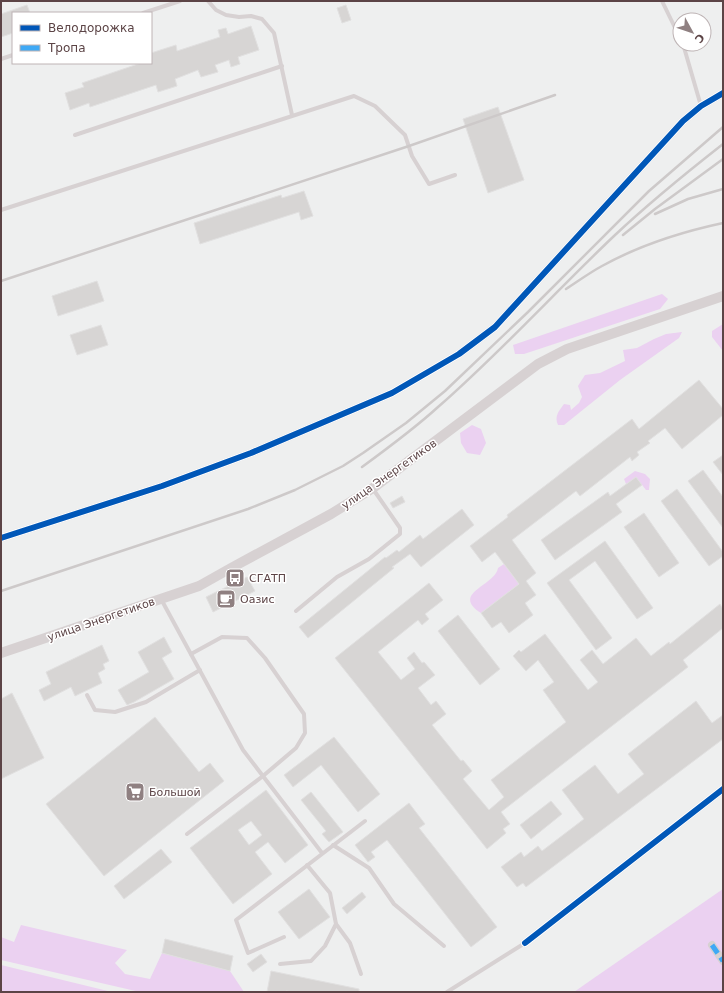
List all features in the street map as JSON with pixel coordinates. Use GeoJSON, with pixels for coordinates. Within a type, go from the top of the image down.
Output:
{"type":"FeatureCollection","features":[{"type":"Feature","properties":{"kind":"street"},"geometry":{"type":"LineString","coordinates":[[1,538],[162,486],[251,453],[392,393],[443,364],[495,327],[683,121],[701,106],[723,93]]}},
{"type":"Feature","properties":{"kind":"street","name":"улица Энергетиков"},"geometry":{"type":"LineString","coordinates":[[1,653],[199,586],[331,514],[373,488],[538,364],[567,349],[723,296]]}},
{"type":"Feature","properties":{"kind":"street"},"geometry":{"type":"LineString","coordinates":[[525,943],[723,789]]}},
{"type":"Feature","properties":{"kind":"street"},"geometry":{"type":"LineString","coordinates":[[712,944],[723,961]]}},
{"type":"Feature","properties":{"kind":"lane"},"geometry":{"type":"LineString","coordinates":[[146,12],[180,1]]}},
{"type":"Feature","properties":{"kind":"lane"},"geometry":{"type":"LineString","coordinates":[[208,1],[216,10],[226,15],[239,17],[252,16],[262,19],[274,33],[292,115]]}},
{"type":"Feature","properties":{"kind":"lane"},"geometry":{"type":"LineString","coordinates":[[662,1],[672,22]]}},
{"type":"Feature","properties":{"kind":"lane"},"geometry":{"type":"LineString","coordinates":[[685,52],[701,106]]}},
{"type":"Feature","properties":{"kind":"lane"},"geometry":{"type":"LineString","coordinates":[[1,59],[12,55]]}},
{"type":"Feature","properties":{"kind":"lane"},"geometry":{"type":"LineString","coordinates":[[75,135],[282,66]]}},
{"type":"Feature","properties":{"kind":"lane"},"geometry":{"type":"LineString","coordinates":[[1,210],[354,96],[375,106],[405,135],[412,156],[429,184],[455,175]]}},
{"type":"Feature","properties":{"kind":"lane"},"geometry":{"type":"LineString","coordinates":[[296,611],[337,577],[369,559],[400,534],[400,528],[373,488]]}},
{"type":"Feature","properties":{"kind":"lane"},"geometry":{"type":"LineString","coordinates":[[161,598],[243,750],[322,853]]}},
{"type":"Feature","properties":{"kind":"lane"},"geometry":{"type":"LineString","coordinates":[[187,834],[263,776],[296,748],[305,733],[304,714],[266,658],[247,638],[222,637],[191,654]]}},
{"type":"Feature","properties":{"kind":"lane"},"geometry":{"type":"LineString","coordinates":[[87,695],[95,710],[115,712],[146,702],[200,670]]}},
{"type":"Feature","properties":{"kind":"lane"},"geometry":{"type":"LineString","coordinates":[[284,937],[248,953],[236,920],[365,821]]}},
{"type":"Feature","properties":{"kind":"lane"},"geometry":{"type":"LineString","coordinates":[[333,845],[369,868],[394,904],[444,946]]}},
{"type":"Feature","properties":{"kind":"lane"},"geometry":{"type":"LineString","coordinates":[[307,865],[330,893],[336,924],[350,943],[361,974]]}},
{"type":"Feature","properties":{"kind":"lane"},"geometry":{"type":"LineString","coordinates":[[280,964],[311,961],[326,946],[336,924]]}},
{"type":"Feature","properties":{"kind":"lane"},"geometry":{"type":"LineString","coordinates":[[447,992],[525,943]]}},
{"type":"Feature","properties":{"kind":"shaded area"},"geometry":{"type":"Polygon","coordinates":[[[662,294],[668,299],[660,309],[524,354],[515,354],[513,345],[662,294]]]}},
{"type":"Feature","properties":{"kind":"shaded area"},"geometry":{"type":"Polygon","coordinates":[[[723,324],[723,351],[712,337],[712,331],[723,324]]]}},
{"type":"Feature","properties":{"kind":"shaded area"},"geometry":{"type":"Polygon","coordinates":[[[682,332],[679,338],[620,380],[564,425],[558,425],[557,416],[564,404],[570,405],[571,410],[579,403],[582,397],[578,386],[585,375],[600,373],[625,361],[623,350],[637,348],[666,334],[682,332]]]}},
{"type":"Feature","properties":{"kind":"shaded area"},"geometry":{"type":"Polygon","coordinates":[[[472,425],[481,429],[486,443],[480,455],[467,453],[461,443],[460,433],[472,425]]]}},
{"type":"Feature","properties":{"kind":"shaded area"},"geometry":{"type":"Polygon","coordinates":[[[635,471],[645,474],[650,479],[649,490],[646,490],[636,477],[626,484],[624,479],[635,471]]]}},
{"type":"Feature","properties":{"kind":"shaded area"},"geometry":{"type":"Polygon","coordinates":[[[504,564],[519,584],[481,613],[473,606],[470,600],[472,595],[490,580],[498,568],[504,564]]]}},
{"type":"Feature","properties":{"kind":"shaded area"},"geometry":{"type":"Polygon","coordinates":[[[723,889],[723,992],[574,992],[594,978],[723,889]]]}},
{"type":"Feature","properties":{"kind":"shaded area"},"geometry":{"type":"Polygon","coordinates":[[[21,925],[127,950],[115,963],[125,974],[150,979],[162,953],[230,971],[244,992],[140,992],[1,960],[1,937],[14,942],[21,925]]]}},
{"type":"Feature","properties":{"kind":"shaded area"},"geometry":{"type":"Polygon","coordinates":[[[1,965],[112,992],[1,992],[1,965]]]}},
{"type":"Feature","properties":{"kind":"building"},"geometry":{"type":"Polygon","coordinates":[[[27,5],[30,12],[12,12],[12,33],[1,37],[1,14],[27,5]]]}},
{"type":"Feature","properties":{"kind":"building"},"geometry":{"type":"Polygon","coordinates":[[[346,5],[351,20],[342,23],[337,8],[346,5]]]}},
{"type":"Feature","properties":{"kind":"building"},"geometry":{"type":"Polygon","coordinates":[[[251,26],[259,50],[238,57],[240,64],[231,67],[229,60],[215,65],[218,72],[201,77],[198,70],[175,79],[177,86],[158,92],[156,85],[90,107],[89,103],[70,110],[65,93],[84,87],[82,83],[138,64],[152,64],[152,53],[176,45],[177,51],[220,37],[218,30],[226,28],[228,34],[251,26]]]}},
{"type":"Feature","properties":{"kind":"building"},"geometry":{"type":"Polygon","coordinates":[[[498,107],[524,180],[488,193],[463,119],[498,107]]]}},
{"type":"Feature","properties":{"kind":"building"},"geometry":{"type":"Polygon","coordinates":[[[304,191],[313,216],[301,220],[299,212],[200,244],[194,223],[281,195],[282,198],[304,191]]]}},
{"type":"Feature","properties":{"kind":"building"},"geometry":{"type":"Polygon","coordinates":[[[97,281],[104,301],[58,316],[52,296],[97,281]]]}},
{"type":"Feature","properties":{"kind":"building"},"geometry":{"type":"Polygon","coordinates":[[[101,325],[108,345],[77,355],[70,335],[101,325]]]}},
{"type":"Feature","properties":{"kind":"building"},"geometry":{"type":"Polygon","coordinates":[[[699,380],[723,409],[723,415],[682,449],[665,428],[648,441],[650,443],[637,452],[639,455],[632,461],[630,457],[580,496],[576,491],[512,540],[536,573],[526,581],[536,595],[525,603],[533,615],[509,633],[501,622],[492,628],[481,613],[519,584],[495,552],[482,562],[470,546],[508,517],[507,515],[632,419],[639,429],[699,380]]]}},
{"type":"Feature","properties":{"kind":"building"},"geometry":{"type":"Polygon","coordinates":[[[723,455],[723,475],[713,462],[723,455]]]}},
{"type":"Feature","properties":{"kind":"building"},"geometry":{"type":"Polygon","coordinates":[[[703,470],[723,497],[723,528],[688,481],[703,470]]]}},
{"type":"Feature","properties":{"kind":"building"},"geometry":{"type":"Polygon","coordinates":[[[636,477],[642,485],[616,504],[622,512],[555,560],[541,540],[608,492],[610,496],[636,477]]]}},
{"type":"Feature","properties":{"kind":"building"},"geometry":{"type":"Polygon","coordinates":[[[677,489],[723,552],[723,556],[709,566],[661,501],[677,489]]]}},
{"type":"Feature","properties":{"kind":"building"},"geometry":{"type":"Polygon","coordinates":[[[402,496],[405,502],[393,508],[390,503],[402,496]]]}},
{"type":"Feature","properties":{"kind":"building"},"geometry":{"type":"Polygon","coordinates":[[[462,509],[474,525],[421,567],[410,554],[392,567],[394,568],[308,638],[299,627],[385,557],[386,558],[397,550],[399,552],[420,535],[423,539],[462,509]]]}},
{"type":"Feature","properties":{"kind":"building"},"geometry":{"type":"Polygon","coordinates":[[[644,513],[679,563],[659,577],[624,527],[644,513]]]}},
{"type":"Feature","properties":{"kind":"building"},"geometry":{"type":"Polygon","coordinates":[[[605,541],[653,608],[637,619],[595,561],[569,580],[612,638],[596,650],[547,583],[605,541]]]}},
{"type":"Feature","properties":{"kind":"building"},"geometry":{"type":"Polygon","coordinates":[[[247,577],[255,591],[213,612],[206,597],[247,577]]]}},
{"type":"Feature","properties":{"kind":"building"},"geometry":{"type":"Polygon","coordinates":[[[429,583],[443,600],[425,614],[429,619],[422,625],[418,620],[378,652],[401,680],[415,669],[407,658],[414,652],[422,663],[424,662],[435,675],[418,688],[431,705],[436,701],[446,714],[432,725],[461,761],[463,760],[472,771],[463,779],[489,810],[504,797],[491,780],[566,722],[543,690],[554,682],[538,660],[526,671],[513,656],[519,650],[521,652],[545,634],[588,690],[598,682],[580,660],[592,650],[603,664],[636,638],[651,656],[669,642],[670,644],[720,604],[723,609],[723,628],[683,660],[688,667],[501,812],[510,824],[503,829],[506,833],[487,849],[335,658],[429,583]]]}},
{"type":"Feature","properties":{"kind":"building"},"geometry":{"type":"Polygon","coordinates":[[[458,615],[500,669],[480,685],[438,631],[458,615]]]}},
{"type":"Feature","properties":{"kind":"building"},"geometry":{"type":"Polygon","coordinates":[[[164,637],[172,652],[162,658],[174,679],[127,705],[118,690],[149,672],[138,652],[164,637]]]}},
{"type":"Feature","properties":{"kind":"building"},"geometry":{"type":"Polygon","coordinates":[[[102,645],[109,661],[103,664],[105,669],[98,673],[102,683],[75,696],[71,687],[44,701],[39,690],[51,684],[46,672],[102,645]]]}},
{"type":"Feature","properties":{"kind":"building"},"geometry":{"type":"Polygon","coordinates":[[[12,693],[44,758],[1,779],[1,699],[12,693]]]}},
{"type":"Feature","properties":{"kind":"building"},"geometry":{"type":"Polygon","coordinates":[[[696,701],[712,723],[723,715],[723,739],[526,887],[523,883],[517,887],[501,867],[521,852],[524,857],[538,846],[542,851],[584,819],[562,790],[595,765],[618,794],[644,774],[628,754],[696,701]]]}},
{"type":"Feature","properties":{"kind":"building","name":"Большой"},"geometry":{"type":"Polygon","coordinates":[[[155,717],[199,772],[210,763],[224,781],[104,876],[46,804],[155,717]]]}},
{"type":"Feature","properties":{"kind":"building"},"geometry":{"type":"Polygon","coordinates":[[[334,737],[380,794],[358,812],[321,765],[293,787],[284,775],[334,737]]]}},
{"type":"Feature","properties":{"kind":"building"},"geometry":{"type":"Polygon","coordinates":[[[266,790],[308,845],[285,863],[268,842],[255,852],[272,874],[233,904],[190,848],[266,790]],[[251,821],[238,830],[249,845],[262,835],[251,821]]]}},
{"type":"Feature","properties":{"kind":"building"},"geometry":{"type":"Polygon","coordinates":[[[311,792],[343,832],[329,842],[322,834],[326,831],[301,800],[311,792]]]}},
{"type":"Feature","properties":{"kind":"building"},"geometry":{"type":"Polygon","coordinates":[[[551,801],[562,814],[531,839],[520,825],[551,801]]]}},
{"type":"Feature","properties":{"kind":"building"},"geometry":{"type":"Polygon","coordinates":[[[409,803],[425,824],[419,828],[497,927],[471,947],[387,840],[371,852],[375,857],[368,862],[355,845],[409,803]]]}},
{"type":"Feature","properties":{"kind":"building"},"geometry":{"type":"Polygon","coordinates":[[[161,849],[172,862],[124,899],[114,886],[161,849]]]}},
{"type":"Feature","properties":{"kind":"building"},"geometry":{"type":"Polygon","coordinates":[[[309,889],[330,917],[299,939],[278,912],[309,889]]]}},
{"type":"Feature","properties":{"kind":"building"},"geometry":{"type":"Polygon","coordinates":[[[362,892],[366,897],[347,914],[342,908],[362,892]]]}},
{"type":"Feature","properties":{"kind":"building"},"geometry":{"type":"Polygon","coordinates":[[[165,939],[233,956],[230,971],[162,953],[165,939]]]}},
{"type":"Feature","properties":{"kind":"building"},"geometry":{"type":"Polygon","coordinates":[[[261,954],[267,962],[253,972],[247,964],[261,954]]]}},
{"type":"Feature","properties":{"kind":"building"},"geometry":{"type":"Polygon","coordinates":[[[271,971],[359,989],[359,992],[267,992],[271,971]]]}},
{"type":"Feature","properties":{"kind":"railway"},"geometry":{"type":"LineString","coordinates":[[1,281],[409,146],[555,95]]}},
{"type":"Feature","properties":{"kind":"railway"},"geometry":{"type":"LineString","coordinates":[[1,591],[248,509],[295,490],[343,466],[406,423],[445,391],[528,312],[649,191],[723,127]]}},
{"type":"Feature","properties":{"kind":"railway"},"geometry":{"type":"LineString","coordinates":[[362,467],[410,431],[438,407],[505,344],[627,224],[668,188],[723,144]]}},
{"type":"Feature","properties":{"kind":"railway"},"geometry":{"type":"LineString","coordinates":[[623,235],[655,209],[723,159]]}},
{"type":"Feature","properties":{"kind":"railway"},"geometry":{"type":"LineString","coordinates":[[655,214],[688,199],[723,189]]}},
{"type":"Feature","properties":{"kind":"railway"},"geometry":{"type":"LineString","coordinates":[[566,289],[616,258],[676,235],[723,223]]}},
{"type":"Feature","properties":{"kind":"marked path"},"geometry":{"type":"LineString","coordinates":[[712,945],[723,961]]}},
{"type":"Feature","properties":{"kind":"cycle path"},"geometry":{"type":"LineString","coordinates":[[1,538],[162,486],[251,453],[392,393],[459,354],[495,327],[683,121],[701,106],[723,93]]}},
{"type":"Feature","properties":{"kind":"cycle path"},"geometry":{"type":"LineString","coordinates":[[525,943],[723,789]]}},
{"type":"Feature","properties":{"kind":"place","name":"СГАТП"},"geometry":{"type":"Point","coordinates":[235,578]}},
{"type":"Feature","properties":{"kind":"place","name":"Оазис"},"geometry":{"type":"Point","coordinates":[226,599]}},
{"type":"Feature","properties":{"kind":"place","name":"Большой"},"geometry":{"type":"Point","coordinates":[135,792]}}]}
